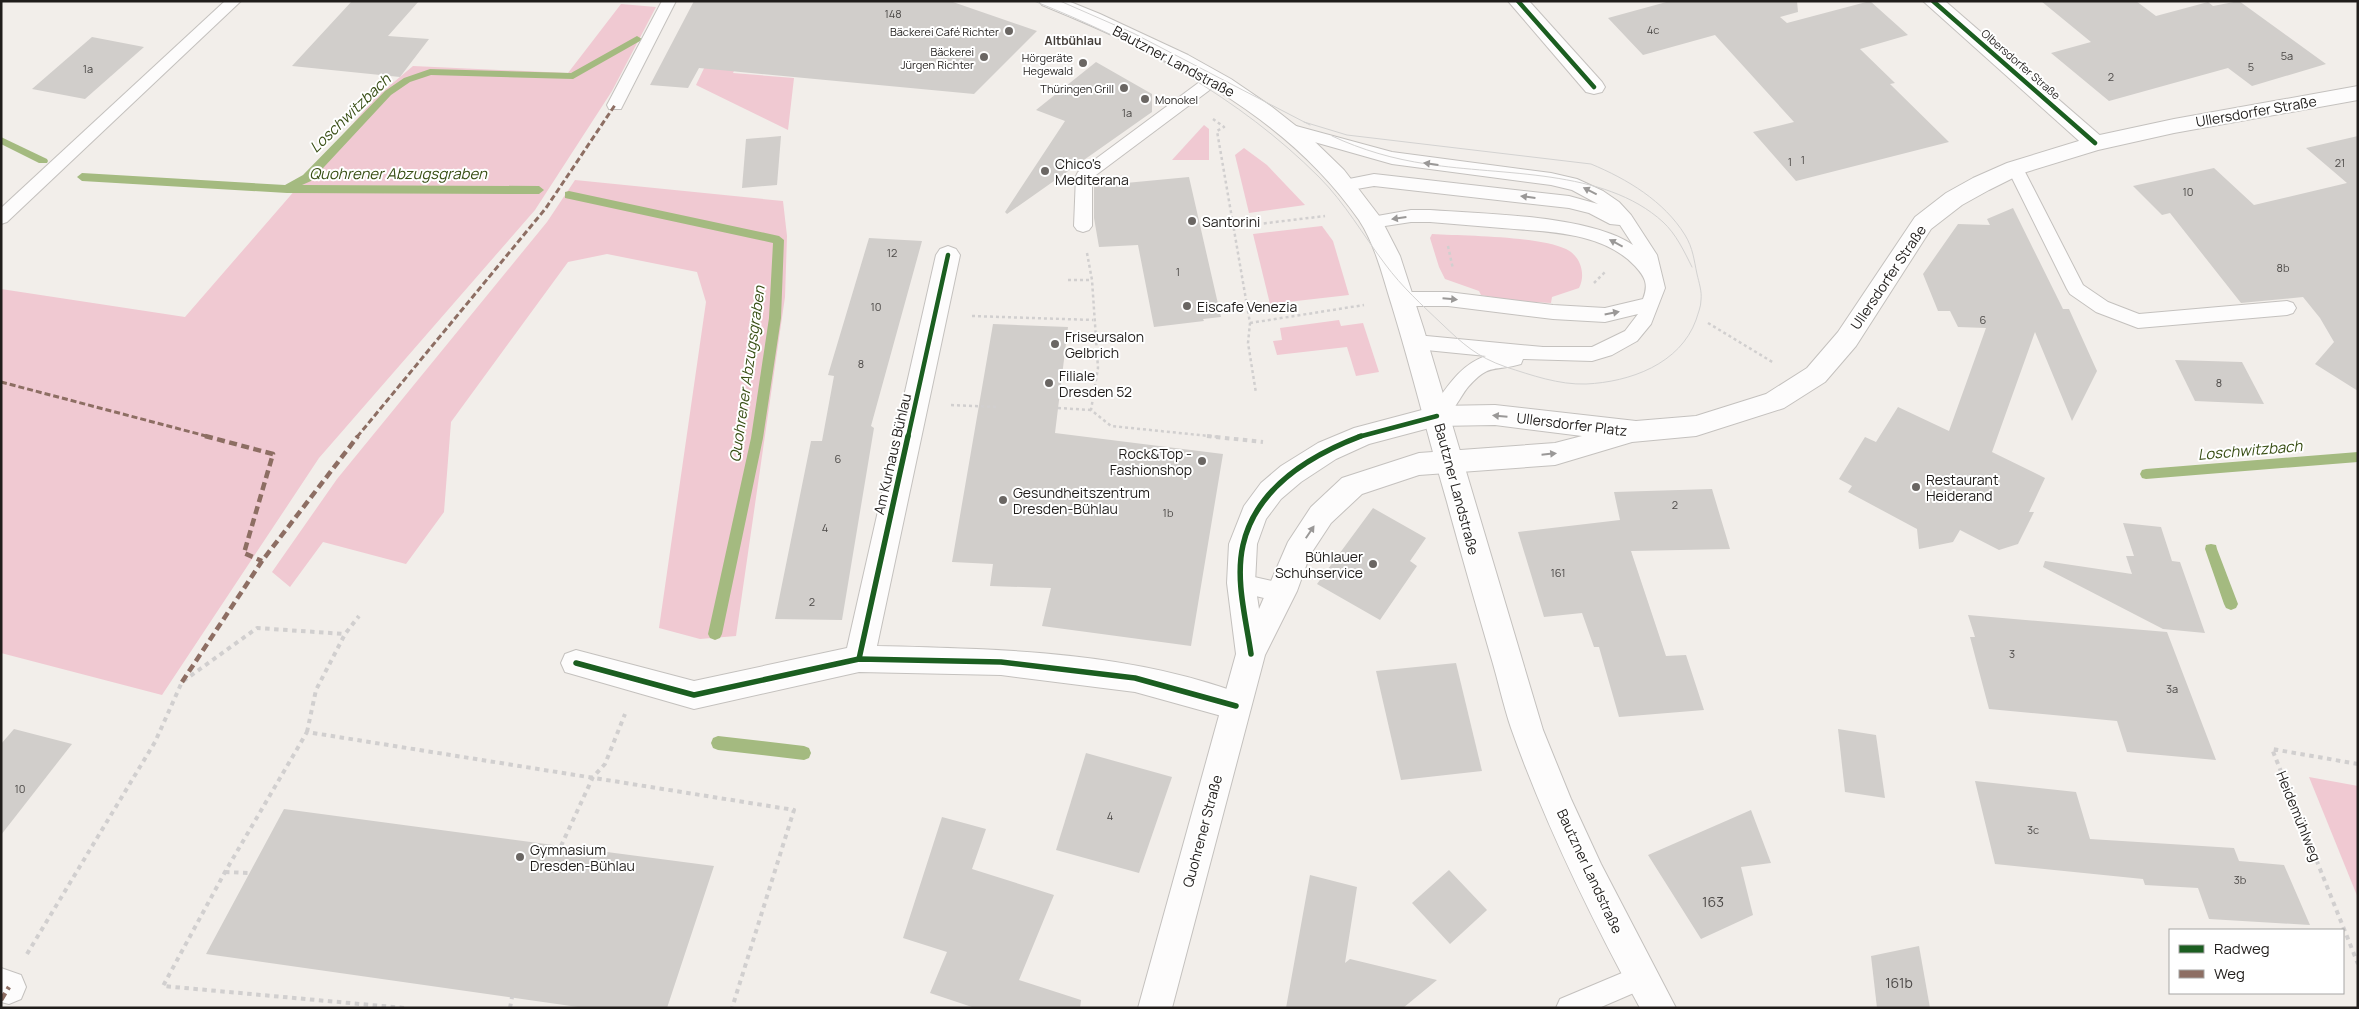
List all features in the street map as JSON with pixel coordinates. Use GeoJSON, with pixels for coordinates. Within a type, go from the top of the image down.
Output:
{"type":"FeatureCollection","features":[{"type":"Feature","properties":{"kind":"main road","name":"Bautzner Landstraße"},"geometry":{"type":"LineString","coordinates":[[1049,1],[1132,37],[1214,79],[1285,128],[1309,148],[1345,185],[1368,216],[1382,241],[1416,342],[1448,460],[1530,737],[1574,840],[1641,976],[1659,1008]]}},
{"type":"Feature","properties":{"kind":"main road"},"geometry":{"type":"LineString","coordinates":[[1518,1],[1594,87]]}},
{"type":"Feature","properties":{"kind":"main road","name":"Olbersdorfer Straße"},"geometry":{"type":"LineString","coordinates":[[1933,1],[2095,143]]}},
{"type":"Feature","properties":{"kind":"main road","name":"Ullersdorfer Straße"},"geometry":{"type":"LineString","coordinates":[[1636,432],[1696,426],[1775,401],[1804,384],[1816,375],[1846,339],[1923,224],[1954,199],[2015,168],[2095,143],[2174,126],[2358,93]]}},
{"type":"Feature","properties":{"kind":"main road","name":"Am Kurhaus Bühlau"},"geometry":{"type":"LineString","coordinates":[[859,659],[948,255]]}},
{"type":"Feature","properties":{"kind":"main road","name":"Ullersdorfer Platz"},"geometry":{"type":"LineString","coordinates":[[1437,416],[1495,415],[1636,432]]}},
{"type":"Feature","properties":{"kind":"main road","name":"Quohrener Straße"},"geometry":{"type":"LineString","coordinates":[[1251,654],[1241,583],[1243,544],[1254,514],[1271,491],[1327,451],[1363,435],[1437,416]]}},
{"type":"Feature","properties":{"kind":"main road","name":"Ullersdorfer Platz"},"geometry":{"type":"LineString","coordinates":[[1448,460],[1555,454],[1636,432]]}},
{"type":"Feature","properties":{"kind":"main road","name":"Quohrener Straße"},"geometry":{"type":"LineString","coordinates":[[1155,1008],[1251,654],[1283,592],[1298,550],[1321,515],[1352,486],[1419,464],[1448,460]]}},
{"type":"Feature","properties":{"kind":"main road"},"geometry":{"type":"LineString","coordinates":[[576,663],[694,695],[859,659],[1001,662],[1135,678],[1236,706]]}},
{"type":"Feature","properties":{"kind":"lane"},"geometry":{"type":"LineString","coordinates":[[1,218],[234,1]]}},
{"type":"Feature","properties":{"kind":"lane"},"geometry":{"type":"LineString","coordinates":[[615,105],[669,1]]}},
{"type":"Feature","properties":{"kind":"lane"},"geometry":{"type":"LineString","coordinates":[[1083,226],[1084,176],[1214,79]]}},
{"type":"Feature","properties":{"kind":"lane"},"geometry":{"type":"LineString","coordinates":[[1285,128],[1392,158],[1551,178],[1577,185],[1613,206],[1637,237],[1648,255],[1656,288],[1645,319],[1632,336],[1606,350],[1592,354],[1543,354],[1416,342]]}},
{"type":"Feature","properties":{"kind":"lane"},"geometry":{"type":"LineString","coordinates":[[2015,168],[2076,289],[2102,307],[2138,321],[2287,308]]}},
{"type":"Feature","properties":{"kind":"lane"},"geometry":{"type":"LineString","coordinates":[[1345,185],[1374,180],[1569,202],[1595,209],[1613,218],[1637,237]]}},
{"type":"Feature","properties":{"kind":"lane"},"geometry":{"type":"LineString","coordinates":[[1368,216],[1411,216],[1569,228],[1587,232],[1619,244],[1642,261],[1652,275]]}},
{"type":"Feature","properties":{"kind":"lane"},"geometry":{"type":"LineString","coordinates":[[1402,299],[1448,298],[1553,312],[1605,315],[1650,304]]}},
{"type":"Feature","properties":{"kind":"lane"},"geometry":{"type":"LineString","coordinates":[[1437,416],[1466,377],[1479,366],[1492,360],[1523,358],[1543,354]]}},
{"type":"Feature","properties":{"kind":"lane"},"geometry":{"type":"LineString","coordinates":[[1241,583],[1283,592]]}},
{"type":"Feature","properties":{"kind":"lane"},"geometry":{"type":"LineString","coordinates":[[1569,1008],[1641,976]]}},
{"type":"Feature","properties":{"kind":"path"},"geometry":{"type":"LineString","coordinates":[[1224,127],[1217,131],[1250,323],[1248,343],[1256,393]]}},
{"type":"Feature","properties":{"kind":"path"},"geometry":{"type":"LineString","coordinates":[[1234,227],[1368,216]]}},
{"type":"Feature","properties":{"kind":"path"},"geometry":{"type":"LineString","coordinates":[[1083,226],[1092,280],[1093,320],[1098,368],[1091,410]]}},
{"type":"Feature","properties":{"kind":"path"},"geometry":{"type":"LineString","coordinates":[[1447,244],[1454,273]]}},
{"type":"Feature","properties":{"kind":"path"},"geometry":{"type":"LineString","coordinates":[[1068,280],[1092,280]]}},
{"type":"Feature","properties":{"kind":"path"},"geometry":{"type":"LineString","coordinates":[[1250,323],[1364,305]]}},
{"type":"Feature","properties":{"kind":"path"},"geometry":{"type":"LineString","coordinates":[[934,315],[1093,320]]}},
{"type":"Feature","properties":{"kind":"path"},"geometry":{"type":"LineString","coordinates":[[1708,323],[1774,363]]}},
{"type":"Feature","properties":{"kind":"path"},"geometry":{"type":"LineString","coordinates":[[916,403],[998,407]]}},
{"type":"Feature","properties":{"kind":"path"},"geometry":{"type":"LineString","coordinates":[[1058,408],[1091,410],[1111,426],[1262,442]]}},
{"type":"Feature","properties":{"kind":"path"},"geometry":{"type":"LineString","coordinates":[[359,616],[345,634],[316,690],[307,732],[224,872],[163,986],[404,1008]]}},
{"type":"Feature","properties":{"kind":"path"},"geometry":{"type":"LineString","coordinates":[[5,986],[155,742],[182,682],[257,628],[345,634]]}},
{"type":"Feature","properties":{"kind":"path"},"geometry":{"type":"LineString","coordinates":[[561,846],[593,777],[605,764],[638,680]]}},
{"type":"Feature","properties":{"kind":"path"},"geometry":{"type":"LineString","coordinates":[[307,732],[794,810],[732,1008]]}},
{"type":"Feature","properties":{"kind":"path"},"geometry":{"type":"LineString","coordinates":[[224,872],[249,874]]}},
{"type":"Feature","properties":{"kind":"path"},"geometry":{"type":"LineString","coordinates":[[510,1008],[512,997]]}},
{"type":"Feature","properties":{"kind":"shaded area"},"geometry":{"type":"Polygon","coordinates":[[[621,4],[656,7],[612,91],[535,210],[319,458],[162,695],[1,653],[1,289],[185,317],[375,98],[413,66],[568,73],[621,4]]]}},
{"type":"Feature","properties":{"kind":"shaded area"},"geometry":{"type":"Polygon","coordinates":[[[747,41],[733,73],[794,78],[788,130],[696,85],[707,62],[747,41]]]}},
{"type":"Feature","properties":{"kind":"shaded area"},"geometry":{"type":"Polygon","coordinates":[[[1204,125],[1209,129],[1209,160],[1172,160],[1204,125]]]}},
{"type":"Feature","properties":{"kind":"shaded area"},"geometry":{"type":"Polygon","coordinates":[[[1244,148],[1267,165],[1305,205],[1249,213],[1235,155],[1244,148]]]}},
{"type":"Feature","properties":{"kind":"shaded area"},"geometry":{"type":"Polygon","coordinates":[[[575,180],[783,201],[787,236],[785,297],[736,636],[700,639],[659,628],[706,302],[697,272],[607,254],[568,262],[451,422],[444,512],[406,564],[323,542],[290,587],[272,572],[337,479],[547,222],[575,180]]]}},
{"type":"Feature","properties":{"kind":"shaded area"},"geometry":{"type":"Polygon","coordinates":[[[1322,226],[1333,241],[1349,295],[1270,304],[1253,234],[1322,226]]]}},
{"type":"Feature","properties":{"kind":"shaded area"},"geometry":{"type":"Polygon","coordinates":[[[1432,234],[1501,237],[1538,241],[1554,245],[1571,252],[1579,261],[1582,272],[1581,283],[1579,288],[1552,297],[1551,303],[1516,301],[1481,295],[1479,291],[1445,279],[1439,267],[1430,238],[1432,234]]]}},
{"type":"Feature","properties":{"kind":"shaded area"},"geometry":{"type":"Polygon","coordinates":[[[1339,320],[1341,326],[1363,323],[1379,372],[1356,376],[1347,347],[1277,355],[1273,341],[1282,340],[1280,328],[1339,320]]]}},
{"type":"Feature","properties":{"kind":"shaded area"},"geometry":{"type":"Polygon","coordinates":[[[2309,777],[2358,786],[2358,898],[2309,777]]]}},
{"type":"Feature","properties":{"kind":"building"},"geometry":{"type":"Polygon","coordinates":[[[352,1],[419,1],[388,36],[429,39],[400,77],[292,66],[352,1]]]}},
{"type":"Feature","properties":{"kind":"building"},"geometry":{"type":"Polygon","coordinates":[[[694,1],[950,1],[1037,31],[974,94],[699,68],[688,88],[650,85],[694,1]]]}},
{"type":"Feature","properties":{"kind":"building"},"geometry":{"type":"Polygon","coordinates":[[[1670,1],[1797,1],[1798,12],[1780,17],[1787,23],[1870,1],[1908,35],[1860,49],[1895,83],[1890,84],[1949,142],[1796,181],[1753,132],[1794,122],[1715,35],[1643,55],[1608,18],[1670,1]]]}},
{"type":"Feature","properties":{"kind":"building"},"geometry":{"type":"Polygon","coordinates":[[[2041,1],[2136,1],[2156,16],[2208,2],[2213,6],[2239,1],[2326,64],[2252,86],[2228,68],[2109,101],[2051,53],[2091,42],[2041,1]]]}},
{"type":"Feature","properties":{"kind":"building"},"geometry":{"type":"Polygon","coordinates":[[[92,37],[144,47],[85,99],[32,89],[92,37]]]}},
{"type":"Feature","properties":{"kind":"building"},"geometry":{"type":"Polygon","coordinates":[[[1096,62],[1152,94],[1152,112],[1007,214],[1005,212],[1065,121],[1036,110],[1096,62]]]}},
{"type":"Feature","properties":{"kind":"building"},"geometry":{"type":"Polygon","coordinates":[[[781,136],[777,185],[742,188],[746,139],[781,136]]]}},
{"type":"Feature","properties":{"kind":"building"},"geometry":{"type":"Polygon","coordinates":[[[2358,136],[2358,391],[2315,364],[2334,342],[2320,318],[2303,297],[2241,303],[2170,213],[2162,215],[2133,186],[2214,168],[2254,205],[2347,183],[2306,148],[2358,136]]]}},
{"type":"Feature","properties":{"kind":"building"},"geometry":{"type":"Polygon","coordinates":[[[1189,177],[1221,317],[1154,327],[1138,245],[1099,247],[1094,218],[1094,186],[1189,177]]]}},
{"type":"Feature","properties":{"kind":"building"},"geometry":{"type":"Polygon","coordinates":[[[2013,208],[2063,309],[2069,309],[2097,371],[2072,421],[2035,332],[1992,452],[2045,478],[2029,512],[2034,512],[2018,544],[1999,550],[1960,530],[1953,542],[1919,549],[1917,529],[1848,492],[1852,486],[1839,479],[1865,437],[1876,442],[1898,407],[1949,431],[1986,328],[1958,327],[1950,311],[1938,311],[1923,274],[1958,224],[1990,225],[1987,219],[2013,208]]]}},
{"type":"Feature","properties":{"kind":"building"},"geometry":{"type":"Polygon","coordinates":[[[869,238],[922,241],[871,426],[874,428],[842,620],[775,619],[811,441],[822,441],[834,376],[828,375],[869,238]]]}},
{"type":"Feature","properties":{"kind":"building"},"geometry":{"type":"Polygon","coordinates":[[[993,324],[1068,327],[1055,433],[1223,454],[1191,646],[1042,626],[1051,588],[990,586],[993,564],[952,562],[993,324]]]}},
{"type":"Feature","properties":{"kind":"building"},"geometry":{"type":"Polygon","coordinates":[[[2175,360],[2242,362],[2264,404],[2195,401],[2175,360]]]}},
{"type":"Feature","properties":{"kind":"building"},"geometry":{"type":"Polygon","coordinates":[[[1712,489],[1730,549],[1631,551],[1666,656],[1686,655],[1704,710],[1619,717],[1599,647],[1594,647],[1582,613],[1544,617],[1518,532],[1620,520],[1614,492],[1712,489]]]}},
{"type":"Feature","properties":{"kind":"building","name":"Bühlauer Schuhservice"},"geometry":{"type":"Polygon","coordinates":[[[1373,508],[1426,538],[1410,561],[1417,566],[1380,620],[1317,584],[1373,508]]]}},
{"type":"Feature","properties":{"kind":"building"},"geometry":{"type":"Polygon","coordinates":[[[2123,523],[2161,527],[2172,561],[2180,562],[2205,633],[2163,629],[2043,567],[2045,561],[2132,574],[2126,556],[2134,556],[2123,523]]]}},
{"type":"Feature","properties":{"kind":"building"},"geometry":{"type":"Polygon","coordinates":[[[1968,615],[2167,632],[2216,760],[2127,752],[2117,721],[1989,709],[1970,637],[1975,637],[1968,615]]]}},
{"type":"Feature","properties":{"kind":"building"},"geometry":{"type":"Polygon","coordinates":[[[1456,663],[1482,771],[1401,780],[1376,671],[1456,663]]]}},
{"type":"Feature","properties":{"kind":"building"},"geometry":{"type":"Polygon","coordinates":[[[14,729],[72,744],[1,835],[1,744],[14,729]]]}},
{"type":"Feature","properties":{"kind":"building"},"geometry":{"type":"Polygon","coordinates":[[[1838,729],[1876,735],[1885,798],[1845,792],[1838,729]]]}},
{"type":"Feature","properties":{"kind":"building"},"geometry":{"type":"Polygon","coordinates":[[[1086,753],[1172,777],[1139,873],[1056,850],[1086,753]]]}},
{"type":"Feature","properties":{"kind":"building"},"geometry":{"type":"Polygon","coordinates":[[[1975,781],[2076,792],[2090,839],[2234,848],[2239,861],[2284,865],[2310,925],[2209,919],[2198,888],[2145,885],[2143,879],[1995,864],[1975,781]]]}},
{"type":"Feature","properties":{"kind":"building"},"geometry":{"type":"Polygon","coordinates":[[[284,809],[714,866],[667,1008],[585,1008],[206,954],[284,809]]]}},
{"type":"Feature","properties":{"kind":"building"},"geometry":{"type":"Polygon","coordinates":[[[1751,810],[1771,863],[1741,867],[1753,915],[1701,939],[1648,855],[1751,810]]]}},
{"type":"Feature","properties":{"kind":"building"},"geometry":{"type":"Polygon","coordinates":[[[942,817],[986,829],[972,869],[1054,895],[1019,980],[1081,1000],[1080,1008],[975,1008],[930,993],[947,952],[903,938],[942,817]]]}},
{"type":"Feature","properties":{"kind":"building"},"geometry":{"type":"Polygon","coordinates":[[[1449,870],[1487,910],[1450,944],[1412,903],[1449,870]]]}},
{"type":"Feature","properties":{"kind":"building"},"geometry":{"type":"Polygon","coordinates":[[[1310,875],[1357,887],[1345,963],[1350,959],[1437,980],[1403,1008],[1286,1008],[1310,875]]]}},
{"type":"Feature","properties":{"kind":"building"},"geometry":{"type":"Polygon","coordinates":[[[1919,946],[1930,1008],[1877,1008],[1871,956],[1919,946]]]}},
{"type":"Feature","properties":{"kind":"waterway","name":"Loschwitzbach"},"geometry":{"type":"LineString","coordinates":[[82,177],[287,189],[307,178],[388,93],[407,80],[430,72],[573,76],[637,39]]}},
{"type":"Feature","properties":{"kind":"waterway","name":"Loschwitzbach"},"geometry":{"type":"LineString","coordinates":[[1,140],[43,161]]}},
{"type":"Feature","properties":{"kind":"waterway","name":"Quohrener Abzugsgraben"},"geometry":{"type":"LineString","coordinates":[[289,189],[539,190]]}},
{"type":"Feature","properties":{"kind":"waterway","name":"Quohrener Abzugsgraben"},"geometry":{"type":"LineString","coordinates":[[569,195],[779,240],[775,318],[757,438],[715,634]]}},
{"type":"Feature","properties":{"kind":"waterway","name":"Loschwitzbach"},"geometry":{"type":"LineString","coordinates":[[2146,474],[2358,457]]}},
{"type":"Feature","properties":{"kind":"waterway"},"geometry":{"type":"LineString","coordinates":[[2211,549],[2231,604]]}},
{"type":"Feature","properties":{"kind":"waterway"},"geometry":{"type":"LineString","coordinates":[[718,743],[804,753]]}},
{"type":"Feature","properties":{"kind":"tram line"},"geometry":{"type":"LineString","coordinates":[[1034,1],[1112,35],[1186,75],[1221,97],[1288,148],[1319,177],[1346,208],[1385,264],[1412,296],[1457,338],[1487,359],[1506,367],[1555,381],[1586,384],[1620,379],[1651,368],[1666,359],[1678,348],[1696,320],[1701,297],[1700,287],[1693,254],[1685,235],[1667,212],[1656,202],[1644,192],[1618,177],[1591,164],[1347,135],[1305,122]]}},
{"type":"Feature","properties":{"kind":"tram line"},"geometry":{"type":"LineString","coordinates":[[1060,1],[1133,33],[1305,122]]}},
{"type":"Feature","properties":{"kind":"tram line"},"geometry":{"type":"LineString","coordinates":[[1305,122],[1310,125]]}},
{"type":"Feature","properties":{"kind":"tram line"},"geometry":{"type":"LineString","coordinates":[[1332,136],[1366,150],[1402,159],[1456,168],[1551,177],[1582,183],[1612,192],[1639,204],[1663,222],[1676,237],[1692,267]]}},
{"type":"Feature","properties":{"kind":"marked path"},"geometry":{"type":"LineString","coordinates":[[182,682],[262,561],[379,408],[546,208],[615,105]]}},
{"type":"Feature","properties":{"kind":"marked path"},"geometry":{"type":"LineString","coordinates":[[1,382],[273,454],[244,553],[262,561]]}},
{"type":"Feature","properties":{"kind":"marked path"},"geometry":{"type":"LineString","coordinates":[[1,1000],[9,987]]}},
{"type":"Feature","properties":{"kind":"cycle path"},"geometry":{"type":"LineString","coordinates":[[1518,1],[1594,87]]}},
{"type":"Feature","properties":{"kind":"cycle path"},"geometry":{"type":"LineString","coordinates":[[1933,1],[2095,143]]}},
{"type":"Feature","properties":{"kind":"cycle path"},"geometry":{"type":"LineString","coordinates":[[859,659],[948,255]]}},
{"type":"Feature","properties":{"kind":"cycle path"},"geometry":{"type":"LineString","coordinates":[[1251,654],[1243,600],[1241,559],[1249,525],[1259,507],[1272,490],[1306,463],[1325,451],[1345,442],[1391,427],[1437,416]]}},
{"type":"Feature","properties":{"kind":"cycle path"},"geometry":{"type":"LineString","coordinates":[[576,663],[694,695],[859,659],[1001,662],[1135,678],[1236,706]]}},
{"type":"Feature","properties":{"kind":"place","name":"Bäckerei Café Richter"},"geometry":{"type":"Point","coordinates":[1009,31]}},
{"type":"Feature","properties":{"kind":"place","name":"Bäckerei Jürgen Richter"},"geometry":{"type":"Point","coordinates":[984,57]}},
{"type":"Feature","properties":{"kind":"place","name":"Hörgeräte Hegewald"},"geometry":{"type":"Point","coordinates":[1083,63]}},
{"type":"Feature","properties":{"kind":"place","name":"Thüringen Grill"},"geometry":{"type":"Point","coordinates":[1124,88]}},
{"type":"Feature","properties":{"kind":"place","name":"Monokel"},"geometry":{"type":"Point","coordinates":[1145,99]}},
{"type":"Feature","properties":{"kind":"place","name":"Chico's Mediterana"},"geometry":{"type":"Point","coordinates":[1045,171]}},
{"type":"Feature","properties":{"kind":"place","name":"Santorini"},"geometry":{"type":"Point","coordinates":[1192,221]}},
{"type":"Feature","properties":{"kind":"place","name":"Eiscafe Venezia"},"geometry":{"type":"Point","coordinates":[1187,306]}},
{"type":"Feature","properties":{"kind":"place","name":"Friseursalon Gelbrich"},"geometry":{"type":"Point","coordinates":[1055,344]}},
{"type":"Feature","properties":{"kind":"place","name":"Filiale Dresden 52"},"geometry":{"type":"Point","coordinates":[1049,383]}},
{"type":"Feature","properties":{"kind":"place","name":"Rock&Top - Fashionshop"},"geometry":{"type":"Point","coordinates":[1202,461]}},
{"type":"Feature","properties":{"kind":"place","name":"Restaurant Heiderand"},"geometry":{"type":"Point","coordinates":[1916,487]}},
{"type":"Feature","properties":{"kind":"place","name":"Gesundheitszentrum Dresden-Bühlau"},"geometry":{"type":"Point","coordinates":[1003,500]}},
{"type":"Feature","properties":{"kind":"place","name":"Bühlauer Schuhservice"},"geometry":{"type":"Point","coordinates":[1373,564]}},
{"type":"Feature","properties":{"kind":"place","name":"Gymnasium Dresden-Bühlau"},"geometry":{"type":"Point","coordinates":[520,857]}},
{"type":"Feature","properties":{"kind":"district","name":"Altbühlau"},"geometry":{"type":"Point","coordinates":[1073,40]}}]}
